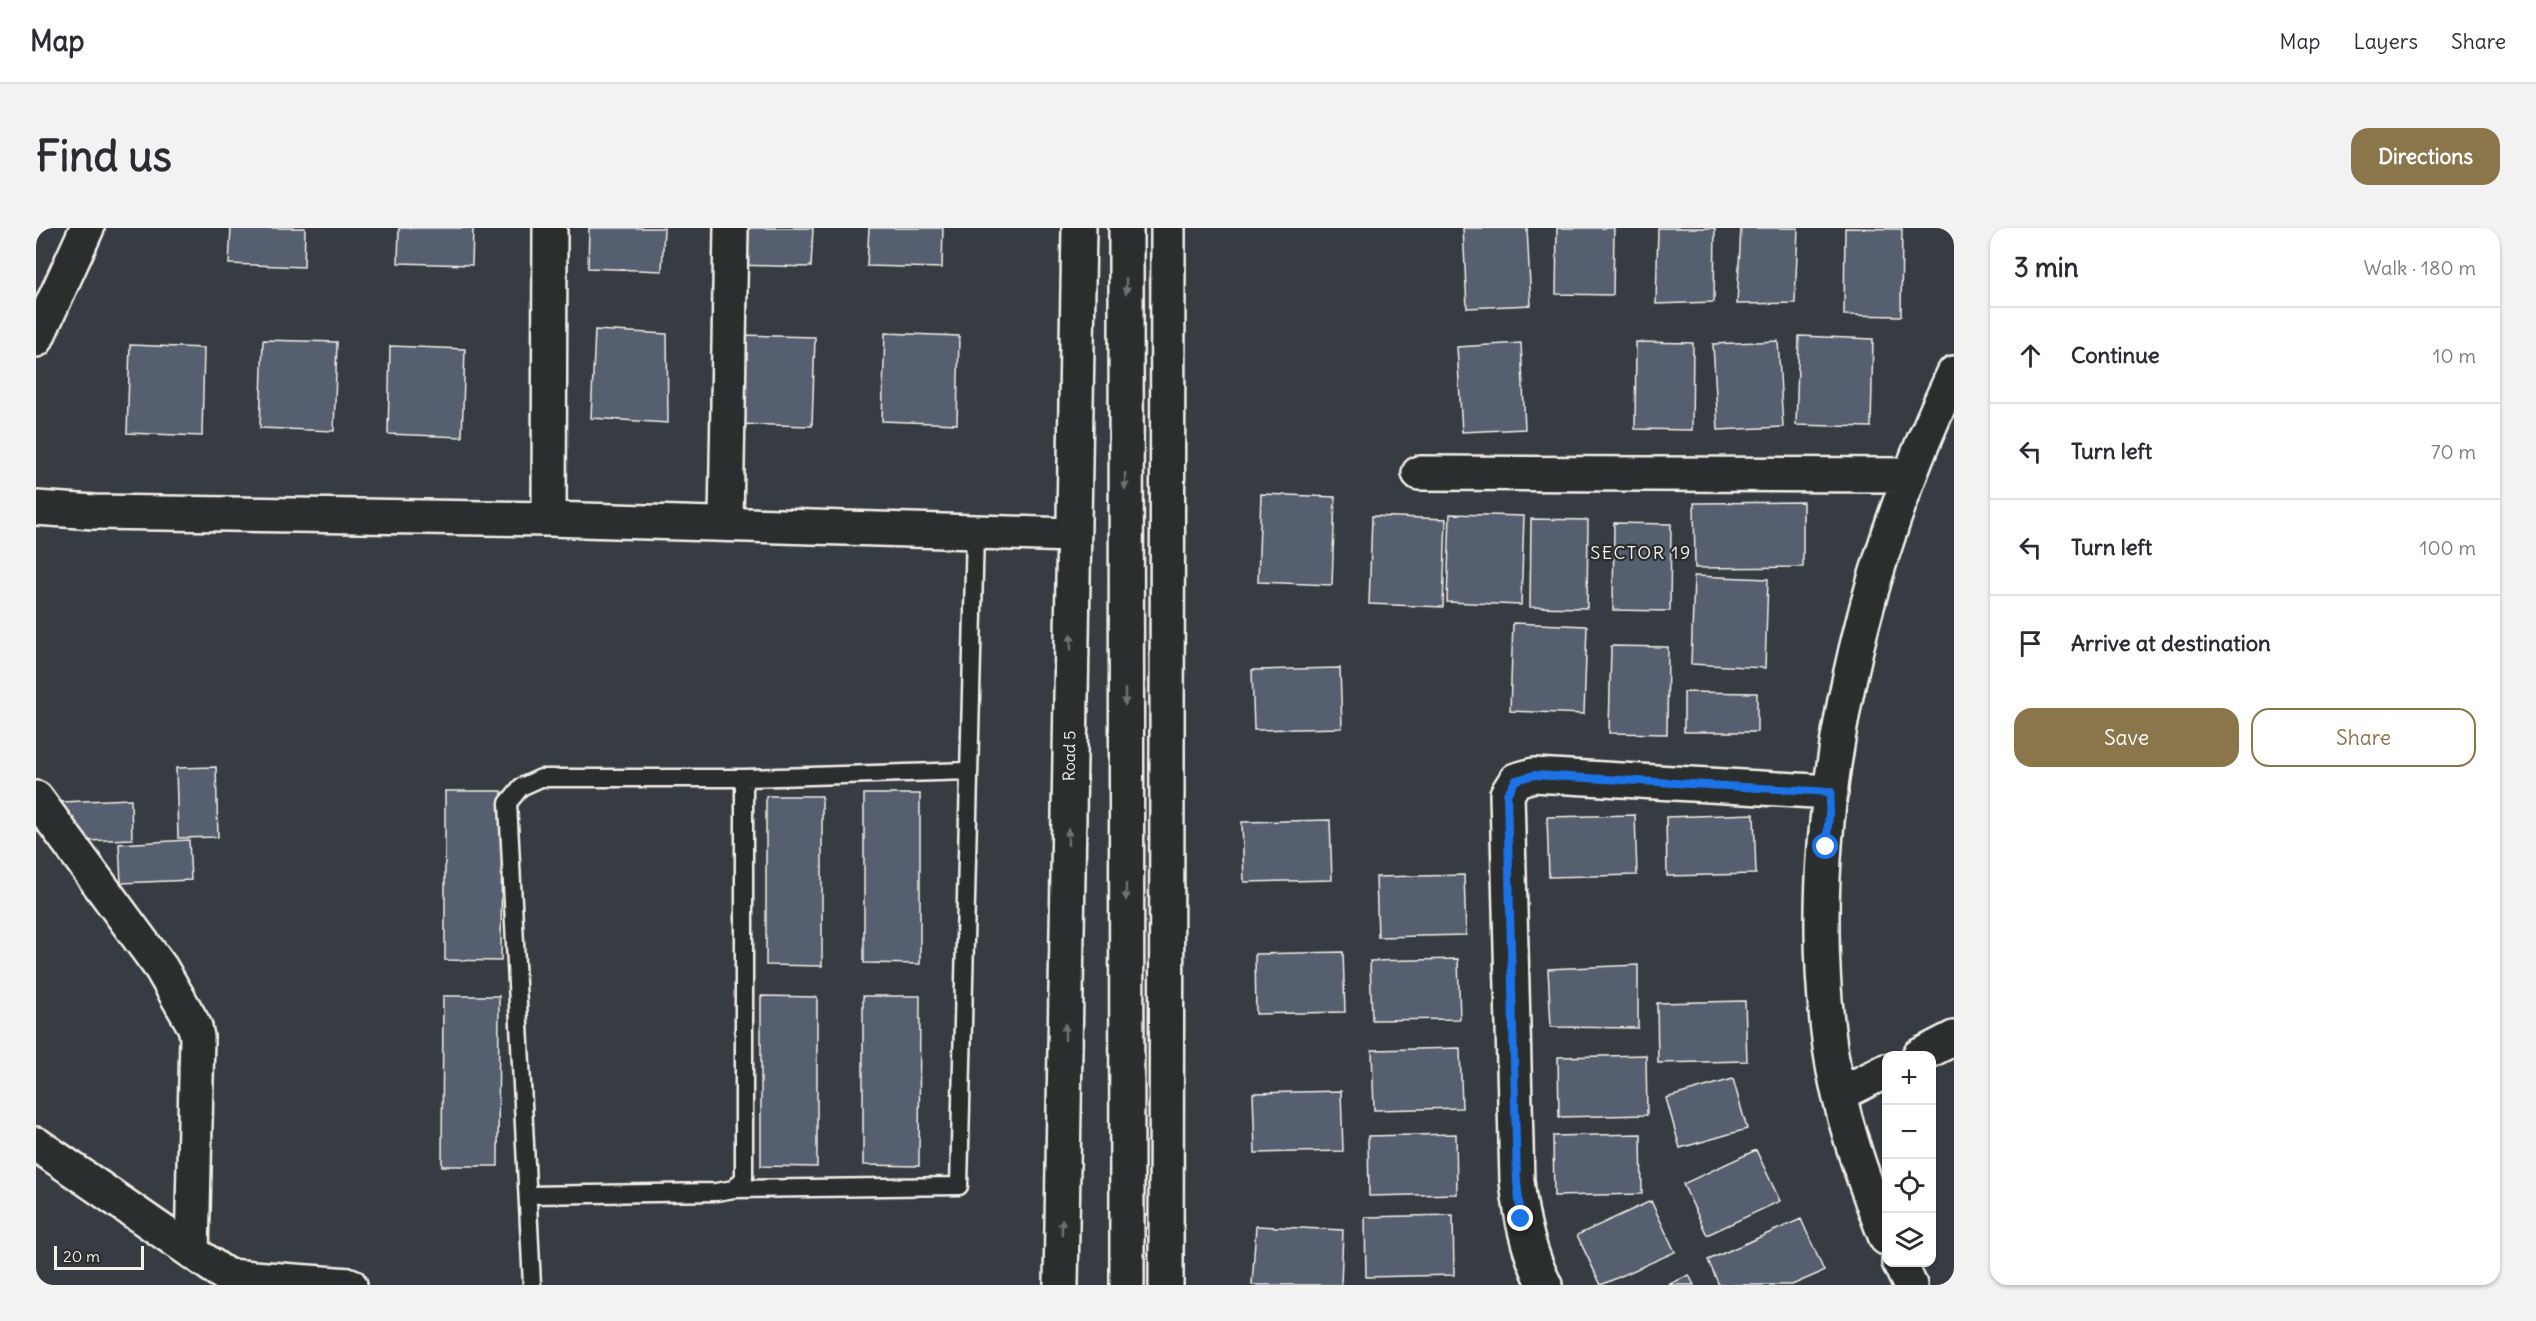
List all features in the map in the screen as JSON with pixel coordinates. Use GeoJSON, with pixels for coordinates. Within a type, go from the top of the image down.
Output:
{"type":"FeatureCollection","features":[{"type":"Feature","properties":{"kind":"street"},"geometry":{"type":"LineString","coordinates":[[36,340],[87,228]]}},
{"type":"Feature","properties":{"kind":"street"},"geometry":{"type":"LineString","coordinates":[[549,519],[550,228]]}},
{"type":"Feature","properties":{"kind":"street"},"geometry":{"type":"LineString","coordinates":[[726,523],[731,228]]}},
{"type":"Feature","properties":{"kind":"street","name":"Road 5"},"geometry":{"type":"LineString","coordinates":[[1061,1285],[1079,228]]}},
{"type":"Feature","properties":{"kind":"street"},"geometry":{"type":"LineString","coordinates":[[1126,228],[1127,1285]]}},
{"type":"Feature","properties":{"kind":"street"},"geometry":{"type":"LineString","coordinates":[[1166,1285],[1168,228]]}},
{"type":"Feature","properties":{"kind":"street"},"geometry":{"type":"LineString","coordinates":[[1882,1226],[1863,1179],[1830,1049],[1823,988],[1821,928],[1831,792],[1848,686],[1868,600],[1910,475],[1954,373]]}},
{"type":"Feature","properties":{"kind":"street"},"geometry":{"type":"LineString","coordinates":[[1419,473],[1910,475]]}},
{"type":"Feature","properties":{"kind":"street"},"geometry":{"type":"LineString","coordinates":[[36,508],[94,512],[726,523],[1072,535]]}},
{"type":"Feature","properties":{"kind":"street"},"geometry":{"type":"LineString","coordinates":[[1537,1278],[1521,1219],[1517,1181],[1507,794],[1516,780],[1534,775],[1831,792]]}},
{"type":"Feature","properties":{"kind":"street"},"geometry":{"type":"LineString","coordinates":[[36,798],[161,968],[195,1027],[197,1048],[192,1252]]}},
{"type":"Feature","properties":{"kind":"street"},"geometry":{"type":"LineString","coordinates":[[1929,1051],[1954,1038]]}},
{"type":"Feature","properties":{"kind":"street"},"geometry":{"type":"LineString","coordinates":[[1840,1094],[1882,1073]]}},
{"type":"Feature","properties":{"kind":"street"},"geometry":{"type":"LineString","coordinates":[[36,1144],[192,1252],[225,1280],[350,1285]]}},
{"type":"Feature","properties":{"kind":"street"},"geometry":{"type":"LineString","coordinates":[[1901,1267],[1910,1285]]}},
{"type":"Feature","properties":{"kind":"lane"},"geometry":{"type":"LineString","coordinates":[[528,1195],[959,1186],[975,530]]}},
{"type":"Feature","properties":{"kind":"lane"},"geometry":{"type":"LineString","coordinates":[[532,1285],[508,803],[521,787],[541,778],[744,778],[969,771]]}},
{"type":"Feature","properties":{"kind":"lane"},"geometry":{"type":"LineString","coordinates":[[734,1189],[744,1178],[744,778]]}},
{"type":"Feature","properties":{"kind":"building"},"geometry":{"type":"Polygon","coordinates":[[[231,228],[305,228],[304,267],[229,264],[231,228]]]}},
{"type":"Feature","properties":{"kind":"building"},"geometry":{"type":"Polygon","coordinates":[[[399,228],[473,228],[472,265],[398,263],[399,228]]]}},
{"type":"Feature","properties":{"kind":"building"},"geometry":{"type":"Polygon","coordinates":[[[589,228],[664,228],[662,271],[588,268],[589,228]]]}},
{"type":"Feature","properties":{"kind":"building"},"geometry":{"type":"Polygon","coordinates":[[[738,228],[813,228],[811,267],[737,265],[738,228]]]}},
{"type":"Feature","properties":{"kind":"building"},"geometry":{"type":"Polygon","coordinates":[[[869,228],[943,228],[942,268],[867,266],[869,228]]]}},
{"type":"Feature","properties":{"kind":"building"},"geometry":{"type":"Polygon","coordinates":[[[1463,228],[1527,228],[1531,305],[1467,308],[1463,228]]]}},
{"type":"Feature","properties":{"kind":"building"},"geometry":{"type":"Polygon","coordinates":[[[1557,228],[1614,228],[1613,295],[1556,294],[1557,228]]]}},
{"type":"Feature","properties":{"kind":"building"},"geometry":{"type":"Polygon","coordinates":[[[1658,228],[1715,228],[1714,302],[1656,304],[1658,228]]]}},
{"type":"Feature","properties":{"kind":"building"},"geometry":{"type":"Polygon","coordinates":[[[1741,228],[1798,228],[1795,303],[1737,304],[1741,228]]]}},
{"type":"Feature","properties":{"kind":"building"},"geometry":{"type":"Polygon","coordinates":[[[1845,228],[1902,229],[1901,316],[1844,315],[1845,228]]]}},
{"type":"Feature","properties":{"kind":"building"},"geometry":{"type":"Polygon","coordinates":[[[595,330],[667,334],[668,423],[591,418],[595,330]]]}},
{"type":"Feature","properties":{"kind":"building"},"geometry":{"type":"Polygon","coordinates":[[[885,333],[959,336],[957,424],[882,421],[885,333]]]}},
{"type":"Feature","properties":{"kind":"building"},"geometry":{"type":"Polygon","coordinates":[[[740,335],[815,337],[812,426],[738,424],[740,335]]]}},
{"type":"Feature","properties":{"kind":"building"},"geometry":{"type":"Polygon","coordinates":[[[1799,336],[1873,339],[1871,427],[1796,425],[1799,336]]]}},
{"type":"Feature","properties":{"kind":"building"},"geometry":{"type":"Polygon","coordinates":[[[263,340],[337,342],[334,431],[260,428],[263,340]]]}},
{"type":"Feature","properties":{"kind":"building"},"geometry":{"type":"Polygon","coordinates":[[[1778,341],[1783,427],[1718,430],[1713,344],[1778,341]]]}},
{"type":"Feature","properties":{"kind":"building"},"geometry":{"type":"Polygon","coordinates":[[[1636,342],[1693,343],[1692,430],[1635,429],[1636,342]]]}},
{"type":"Feature","properties":{"kind":"building"},"geometry":{"type":"Polygon","coordinates":[[[1521,343],[1525,429],[1462,432],[1457,347],[1521,343]]]}},
{"type":"Feature","properties":{"kind":"building"},"geometry":{"type":"Polygon","coordinates":[[[130,345],[204,348],[202,436],[127,433],[130,345]]]}},
{"type":"Feature","properties":{"kind":"building"},"geometry":{"type":"Polygon","coordinates":[[[390,346],[465,349],[462,437],[388,434],[390,346]]]}},
{"type":"Feature","properties":{"kind":"building"},"geometry":{"type":"Polygon","coordinates":[[[1261,494],[1335,497],[1332,585],[1258,582],[1261,494]]]}},
{"type":"Feature","properties":{"kind":"building"},"geometry":{"type":"Polygon","coordinates":[[[1803,502],[1803,567],[1695,568],[1694,503],[1803,502]]]}},
{"type":"Feature","properties":{"kind":"building"},"geometry":{"type":"Polygon","coordinates":[[[1450,514],[1524,516],[1521,605],[1447,602],[1450,514]]]}},
{"type":"Feature","properties":{"kind":"building"},"geometry":{"type":"Polygon","coordinates":[[[1372,516],[1446,519],[1443,607],[1369,604],[1372,516]]]}},
{"type":"Feature","properties":{"kind":"building"},"geometry":{"type":"Polygon","coordinates":[[[1531,519],[1588,520],[1587,608],[1530,607],[1531,519]]]}},
{"type":"Feature","properties":{"kind":"building"},"geometry":{"type":"Polygon","coordinates":[[[1614,523],[1671,524],[1670,611],[1613,610],[1614,523]]]}},
{"type":"Feature","properties":{"kind":"building"},"geometry":{"type":"Polygon","coordinates":[[[1694,576],[1768,579],[1765,668],[1691,664],[1694,576]]]}},
{"type":"Feature","properties":{"kind":"building"},"geometry":{"type":"Polygon","coordinates":[[[1513,623],[1587,626],[1584,714],[1510,711],[1513,623]]]}},
{"type":"Feature","properties":{"kind":"building"},"geometry":{"type":"Polygon","coordinates":[[[1611,646],[1668,647],[1667,734],[1609,733],[1611,646]]]}},
{"type":"Feature","properties":{"kind":"building"},"geometry":{"type":"Polygon","coordinates":[[[1340,668],[1342,728],[1254,730],[1252,670],[1340,668]]]}},
{"type":"Feature","properties":{"kind":"building"},"geometry":{"type":"Polygon","coordinates":[[[1684,692],[1757,693],[1757,732],[1684,732],[1684,692]]]}},
{"type":"Feature","properties":{"kind":"building"},"geometry":{"type":"Polygon","coordinates":[[[216,767],[218,837],[178,838],[176,768],[216,767]]]}},
{"type":"Feature","properties":{"kind":"building"},"geometry":{"type":"Polygon","coordinates":[[[445,791],[502,791],[501,961],[445,960],[445,791]]]}},
{"type":"Feature","properties":{"kind":"building"},"geometry":{"type":"Polygon","coordinates":[[[864,794],[920,794],[920,964],[864,963],[864,794]]]}},
{"type":"Feature","properties":{"kind":"building"},"geometry":{"type":"Polygon","coordinates":[[[766,796],[822,796],[822,966],[766,965],[766,796]]]}},
{"type":"Feature","properties":{"kind":"building"},"geometry":{"type":"Polygon","coordinates":[[[131,799],[132,839],[63,842],[61,802],[131,799]]]}},
{"type":"Feature","properties":{"kind":"building"},"geometry":{"type":"Polygon","coordinates":[[[1754,814],[1756,874],[1667,876],[1666,817],[1754,814]]]}},
{"type":"Feature","properties":{"kind":"building"},"geometry":{"type":"Polygon","coordinates":[[[1635,815],[1637,875],[1549,877],[1547,817],[1635,815]]]}},
{"type":"Feature","properties":{"kind":"building"},"geometry":{"type":"Polygon","coordinates":[[[1330,820],[1332,880],[1244,882],[1242,822],[1330,820]]]}},
{"type":"Feature","properties":{"kind":"building"},"geometry":{"type":"Polygon","coordinates":[[[189,840],[191,880],[121,883],[119,844],[189,840]]]}},
{"type":"Feature","properties":{"kind":"building"},"geometry":{"type":"Polygon","coordinates":[[[1464,875],[1466,935],[1378,937],[1376,877],[1464,875]]]}},
{"type":"Feature","properties":{"kind":"building"},"geometry":{"type":"Polygon","coordinates":[[[1343,952],[1345,1012],[1256,1014],[1255,954],[1343,952]]]}},
{"type":"Feature","properties":{"kind":"building"},"geometry":{"type":"Polygon","coordinates":[[[1458,959],[1460,1019],[1372,1020],[1370,961],[1458,959]]]}},
{"type":"Feature","properties":{"kind":"building"},"geometry":{"type":"Polygon","coordinates":[[[1638,965],[1638,1028],[1551,1027],[1548,969],[1638,965]]]}},
{"type":"Feature","properties":{"kind":"building"},"geometry":{"type":"Polygon","coordinates":[[[443,996],[499,996],[498,1166],[442,1166],[443,996]]]}},
{"type":"Feature","properties":{"kind":"building"},"geometry":{"type":"Polygon","coordinates":[[[761,996],[817,997],[817,1167],[761,1166],[761,996]]]}},
{"type":"Feature","properties":{"kind":"building"},"geometry":{"type":"Polygon","coordinates":[[[863,996],[920,996],[919,1166],[863,1165],[863,996]]]}},
{"type":"Feature","properties":{"kind":"building"},"geometry":{"type":"Polygon","coordinates":[[[1745,1001],[1747,1061],[1658,1063],[1657,1003],[1745,1001]]]}},
{"type":"Feature","properties":{"kind":"building"},"geometry":{"type":"Polygon","coordinates":[[[1460,1048],[1462,1108],[1374,1110],[1372,1050],[1460,1048]]]}},
{"type":"Feature","properties":{"kind":"building"},"geometry":{"type":"Polygon","coordinates":[[[1646,1055],[1647,1115],[1559,1117],[1558,1057],[1646,1055]]]}},
{"type":"Feature","properties":{"kind":"building"},"geometry":{"type":"Polygon","coordinates":[[[1733,1079],[1747,1129],[1680,1148],[1666,1098],[1733,1079]]]}},
{"type":"Feature","properties":{"kind":"building"},"geometry":{"type":"Polygon","coordinates":[[[1341,1091],[1343,1151],[1255,1153],[1253,1093],[1341,1091]]]}},
{"type":"Feature","properties":{"kind":"building"},"geometry":{"type":"Polygon","coordinates":[[[1456,1134],[1457,1194],[1369,1196],[1368,1136],[1456,1134]]]}},
{"type":"Feature","properties":{"kind":"building"},"geometry":{"type":"Polygon","coordinates":[[[1641,1134],[1642,1194],[1554,1196],[1553,1136],[1641,1134]]]}},
{"type":"Feature","properties":{"kind":"building"},"geometry":{"type":"Polygon","coordinates":[[[1756,1150],[1780,1201],[1707,1235],[1683,1184],[1756,1150]]]}},
{"type":"Feature","properties":{"kind":"building"},"geometry":{"type":"Polygon","coordinates":[[[1651,1201],[1675,1252],[1601,1285],[1577,1235],[1651,1201]]]}},
{"type":"Feature","properties":{"kind":"building"},"geometry":{"type":"Polygon","coordinates":[[[1453,1215],[1454,1275],[1366,1277],[1365,1217],[1453,1215]]]}},
{"type":"Feature","properties":{"kind":"building"},"geometry":{"type":"Polygon","coordinates":[[[1801,1219],[1824,1271],[1792,1285],[1719,1285],[1708,1260],[1801,1219]]]}},
{"type":"Feature","properties":{"kind":"building"},"geometry":{"type":"Polygon","coordinates":[[[1256,1226],[1343,1230],[1341,1285],[1252,1285],[1256,1226]]]}},
{"type":"Feature","properties":{"kind":"building"},"geometry":{"type":"Polygon","coordinates":[[[1689,1275],[1694,1285],[1668,1285],[1689,1275]]]}},
{"type":"Feature","properties":{"kind":"district","name":"SECTOR 19"},"geometry":{"type":"Point","coordinates":[1641,553]}},
{"type":"Feature","properties":{"kind":"route"},"geometry":{"type":"LineString","coordinates":[[1521,1219],[1517,1181],[1507,794],[1516,780],[1534,775],[1831,792],[1826,847]]}}]}
